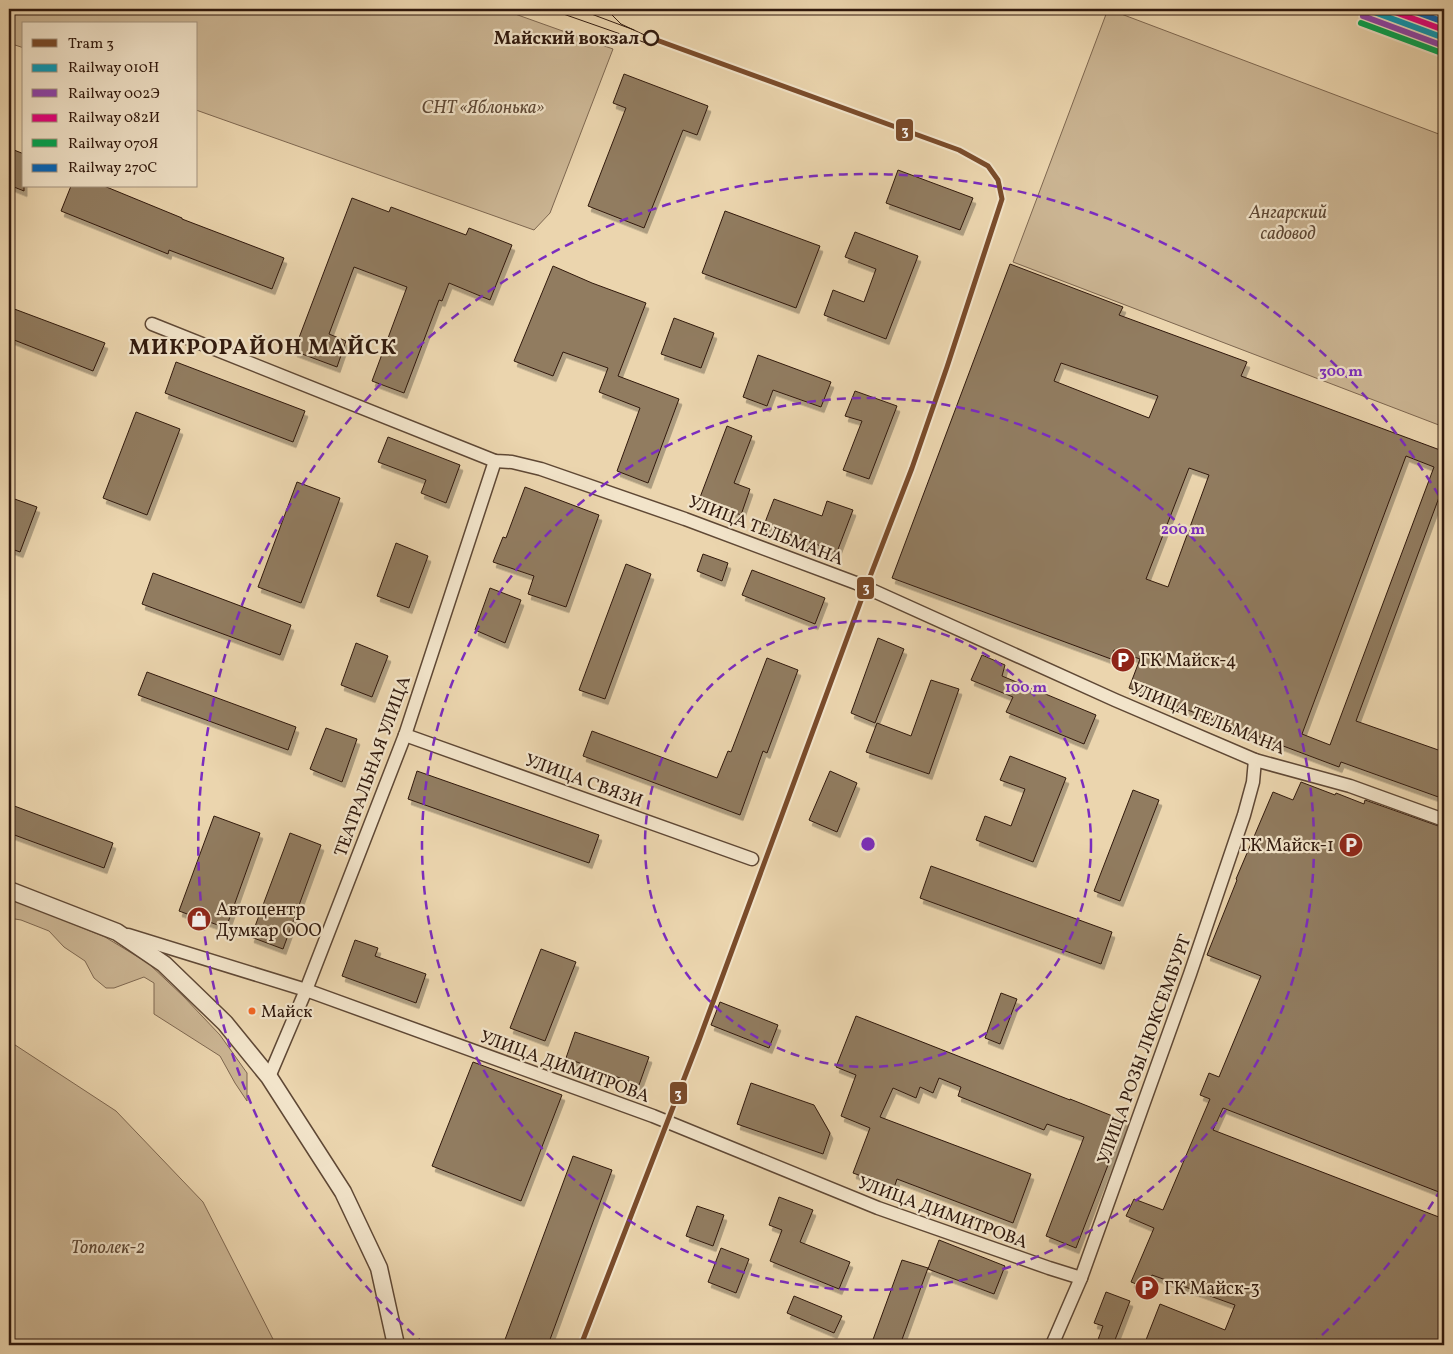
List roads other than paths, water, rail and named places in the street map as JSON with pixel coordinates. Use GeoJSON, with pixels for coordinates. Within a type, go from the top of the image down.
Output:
{"type":"FeatureCollection","features":[{"type":"Feature","properties":{"kind":"street","name":"УЛИЦА ТЕЛЬМАНА"},"geometry":{"type":"LineString","coordinates":[[152,324],[495,462],[512,462],[541,469],[686,519],[856,583],[1106,696],[1256,760],[1350,786],[1444,820]]}},
{"type":"Feature","properties":{"kind":"street","name":"ТЕАТРАЛЬНАЯ УЛИЦА"},"geometry":{"type":"LineString","coordinates":[[269,1077],[306,990],[405,735],[495,462]]}},
{"type":"Feature","properties":{"kind":"street","name":"УЛИЦА СВЯЗИ"},"geometry":{"type":"LineString","coordinates":[[405,735],[752,859]]}},
{"type":"Feature","properties":{"kind":"street","name":"УЛИЦА РОЗЫ ЛЮКСЕМБУРГ"},"geometry":{"type":"LineString","coordinates":[[1052,1345],[1081,1278],[1190,974],[1241,825],[1253,782],[1256,760]]}},
{"type":"Feature","properties":{"kind":"street"},"geometry":{"type":"LineString","coordinates":[[9,890],[117,932],[164,964],[225,1023],[269,1077],[343,1192],[379,1268],[396,1345]]}},
{"type":"Feature","properties":{"kind":"street","name":"УЛИЦА ДИМИТРОВА"},"geometry":{"type":"LineString","coordinates":[[117,932],[306,990],[653,1116],[878,1208],[1081,1278]]}},
{"type":"Feature","properties":{"kind":"tram line"},"geometry":{"type":"LineString","coordinates":[[549,9],[649,44]]}},
{"type":"Feature","properties":{"kind":"tram line"},"geometry":{"type":"LineString","coordinates":[[578,9],[634,30]]}},
{"type":"Feature","properties":{"kind":"tram line"},"geometry":{"type":"LineString","coordinates":[[606,9],[621,24],[651,38]]}},
{"type":"Feature","properties":{"kind":"tram line","name":"3"},"geometry":{"type":"LineString","coordinates":[[581,1345],[699,1040],[866,587],[912,468],[1002,199],[998,180],[988,166],[959,150],[651,38]]}},
{"type":"Feature","properties":{"kind":"railway"},"geometry":{"type":"LineString","coordinates":[[1404,9],[1444,24]]}},
{"type":"Feature","properties":{"kind":"rail line","name":"010Н"},"geometry":{"type":"LineString","coordinates":[[1366,9],[1444,38]]}},
{"type":"Feature","properties":{"kind":"rail line","name":"082И"},"geometry":{"type":"LineString","coordinates":[[1387,9],[1444,30]]}},
{"type":"Feature","properties":{"kind":"rail line","name":"270С"},"geometry":{"type":"LineString","coordinates":[[1408,9],[1444,22]]}},
{"type":"Feature","properties":{"kind":"rail line","name":"002Э"},"geometry":{"type":"LineString","coordinates":[[1363,16],[1441,45]]}},
{"type":"Feature","properties":{"kind":"rail line","name":"070Я"},"geometry":{"type":"LineString","coordinates":[[1361,23],[1439,52]]}},
{"type":"Feature","properties":{"kind":"place","name":"Майский вокзал"},"geometry":{"type":"Point","coordinates":[651,38]}},
{"type":"Feature","properties":{"kind":"place","name":"ГК Майск-4"},"geometry":{"type":"Point","coordinates":[1123,660]}},
{"type":"Feature","properties":{"kind":"place","name":"ГК Майск-1"},"geometry":{"type":"Point","coordinates":[1351,845]}},
{"type":"Feature","properties":{"kind":"place","name":"Автоцентр Думкар ООО"},"geometry":{"type":"Point","coordinates":[199,919]}},
{"type":"Feature","properties":{"kind":"place","name":"Майск"},"geometry":{"type":"Point","coordinates":[252,1011]}},
{"type":"Feature","properties":{"kind":"place","name":"ГК Майск-3"},"geometry":{"type":"Point","coordinates":[1147,1288]}},
{"type":"Feature","properties":{"kind":"district","name":"МИКРОРАЙОН МАЙСК"},"geometry":{"type":"Point","coordinates":[263,346]}},
{"type":"Feature","properties":{"kind":"park label","name":"СНТ «Яблонька»"},"geometry":{"type":"Point","coordinates":[483,107]}},
{"type":"Feature","properties":{"kind":"park label","name":"Ангарский садовод"},"geometry":{"type":"Point","coordinates":[1288,222]}},
{"type":"Feature","properties":{"kind":"park label","name":"Тополек-2"},"geometry":{"type":"Point","coordinates":[108,1247]}}]}
